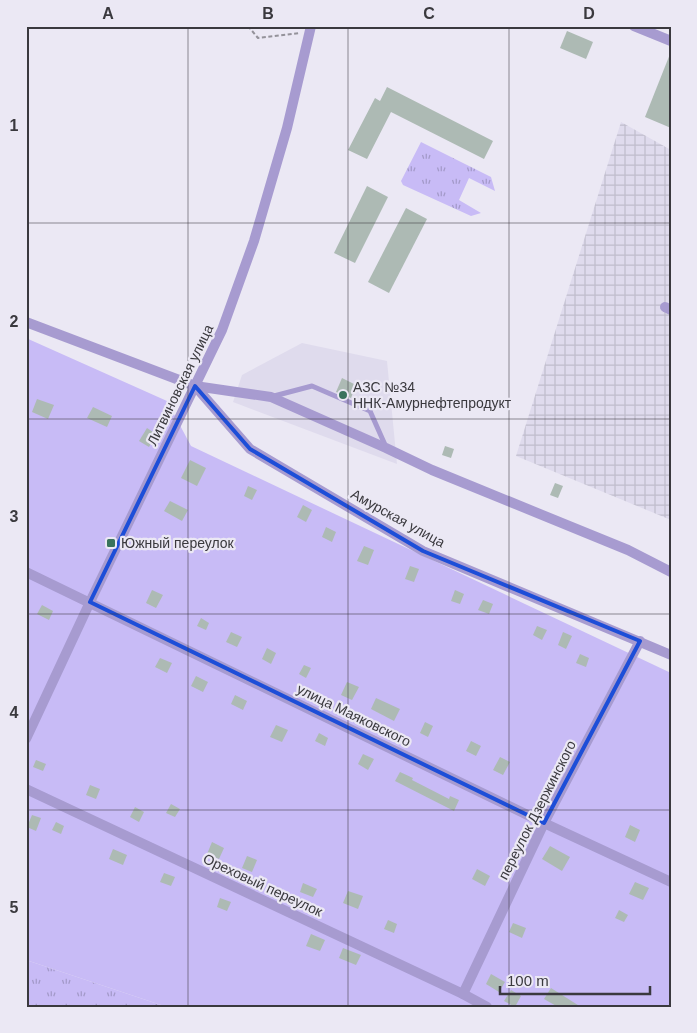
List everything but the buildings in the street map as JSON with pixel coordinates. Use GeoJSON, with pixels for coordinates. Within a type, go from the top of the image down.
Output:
{"type":"FeatureCollection","features":[{"type":"Feature","properties":{"kind":"street"},"geometry":{"type":"LineString","coordinates":[[634,26],[671,41]]}},
{"type":"Feature","properties":{"kind":"street","name":"Литвиновская улица"},"geometry":{"type":"LineString","coordinates":[[26,739],[222,330],[254,241],[287,128],[311,29]]}},
{"type":"Feature","properties":{"kind":"street","name":"Амурская улица"},"geometry":{"type":"LineString","coordinates":[[26,322],[195,386],[271,397],[432,470],[628,550],[671,572]]}},
{"type":"Feature","properties":{"kind":"street","name":"Амурская улица"},"geometry":{"type":"LineString","coordinates":[[195,386],[250,449],[423,551],[671,655]]}},
{"type":"Feature","properties":{"kind":"street","name":"улица Маяковского"},"geometry":{"type":"LineString","coordinates":[[26,572],[544,823],[671,882]]}},
{"type":"Feature","properties":{"kind":"street","name":"переулок Дзержинского"},"geometry":{"type":"LineString","coordinates":[[463,994],[544,823],[640,641]]}},
{"type":"Feature","properties":{"kind":"street","name":"Ореховый переулок"},"geometry":{"type":"LineString","coordinates":[[26,789],[487,1007]]}},
{"type":"Feature","properties":{"kind":"lane"},"geometry":{"type":"LineString","coordinates":[[271,397],[312,386],[370,411],[386,448]]}},
{"type":"Feature","properties":{"kind":"path"},"geometry":{"type":"LineString","coordinates":[[248,26],[258,38],[311,29]]}},
{"type":"Feature","properties":{"kind":"highlighted area"},"geometry":{"type":"Polygon","coordinates":[[[195,386],[250,449],[423,551],[640,641],[544,823],[90,602],[195,386]]]}},
{"type":"Feature","properties":{"kind":"shaded area"},"geometry":{"type":"Polygon","coordinates":[[[621,122],[671,150],[671,520],[516,456],[621,122]]]}},
{"type":"Feature","properties":{"kind":"shaded area"},"geometry":{"type":"Polygon","coordinates":[[[302,343],[387,361],[397,464],[233,402],[242,375],[302,343]]]}},
{"type":"Feature","properties":{"kind":"green space"},"geometry":{"type":"Polygon","coordinates":[[[421,142],[491,177],[495,191],[469,178],[459,200],[481,213],[471,216],[403,185],[401,181],[421,142]]]}},
{"type":"Feature","properties":{"kind":"green space"},"geometry":{"type":"Polygon","coordinates":[[[26,338],[167,401],[191,446],[671,673],[671,1007],[167,1007],[26,960],[26,338]]]}},
{"type":"Feature","properties":{"kind":"green space"},"geometry":{"type":"Polygon","coordinates":[[[26,960],[167,1007],[26,1007],[26,960]]]}},
{"type":"Feature","properties":{"kind":"place","name":"АЗС №34 ННК-Амурнефтепродукт"},"geometry":{"type":"Point","coordinates":[343,395]}},
{"type":"Feature","properties":{"kind":"place","name":"Южный переулок"},"geometry":{"type":"Point","coordinates":[111,543]}}]}
